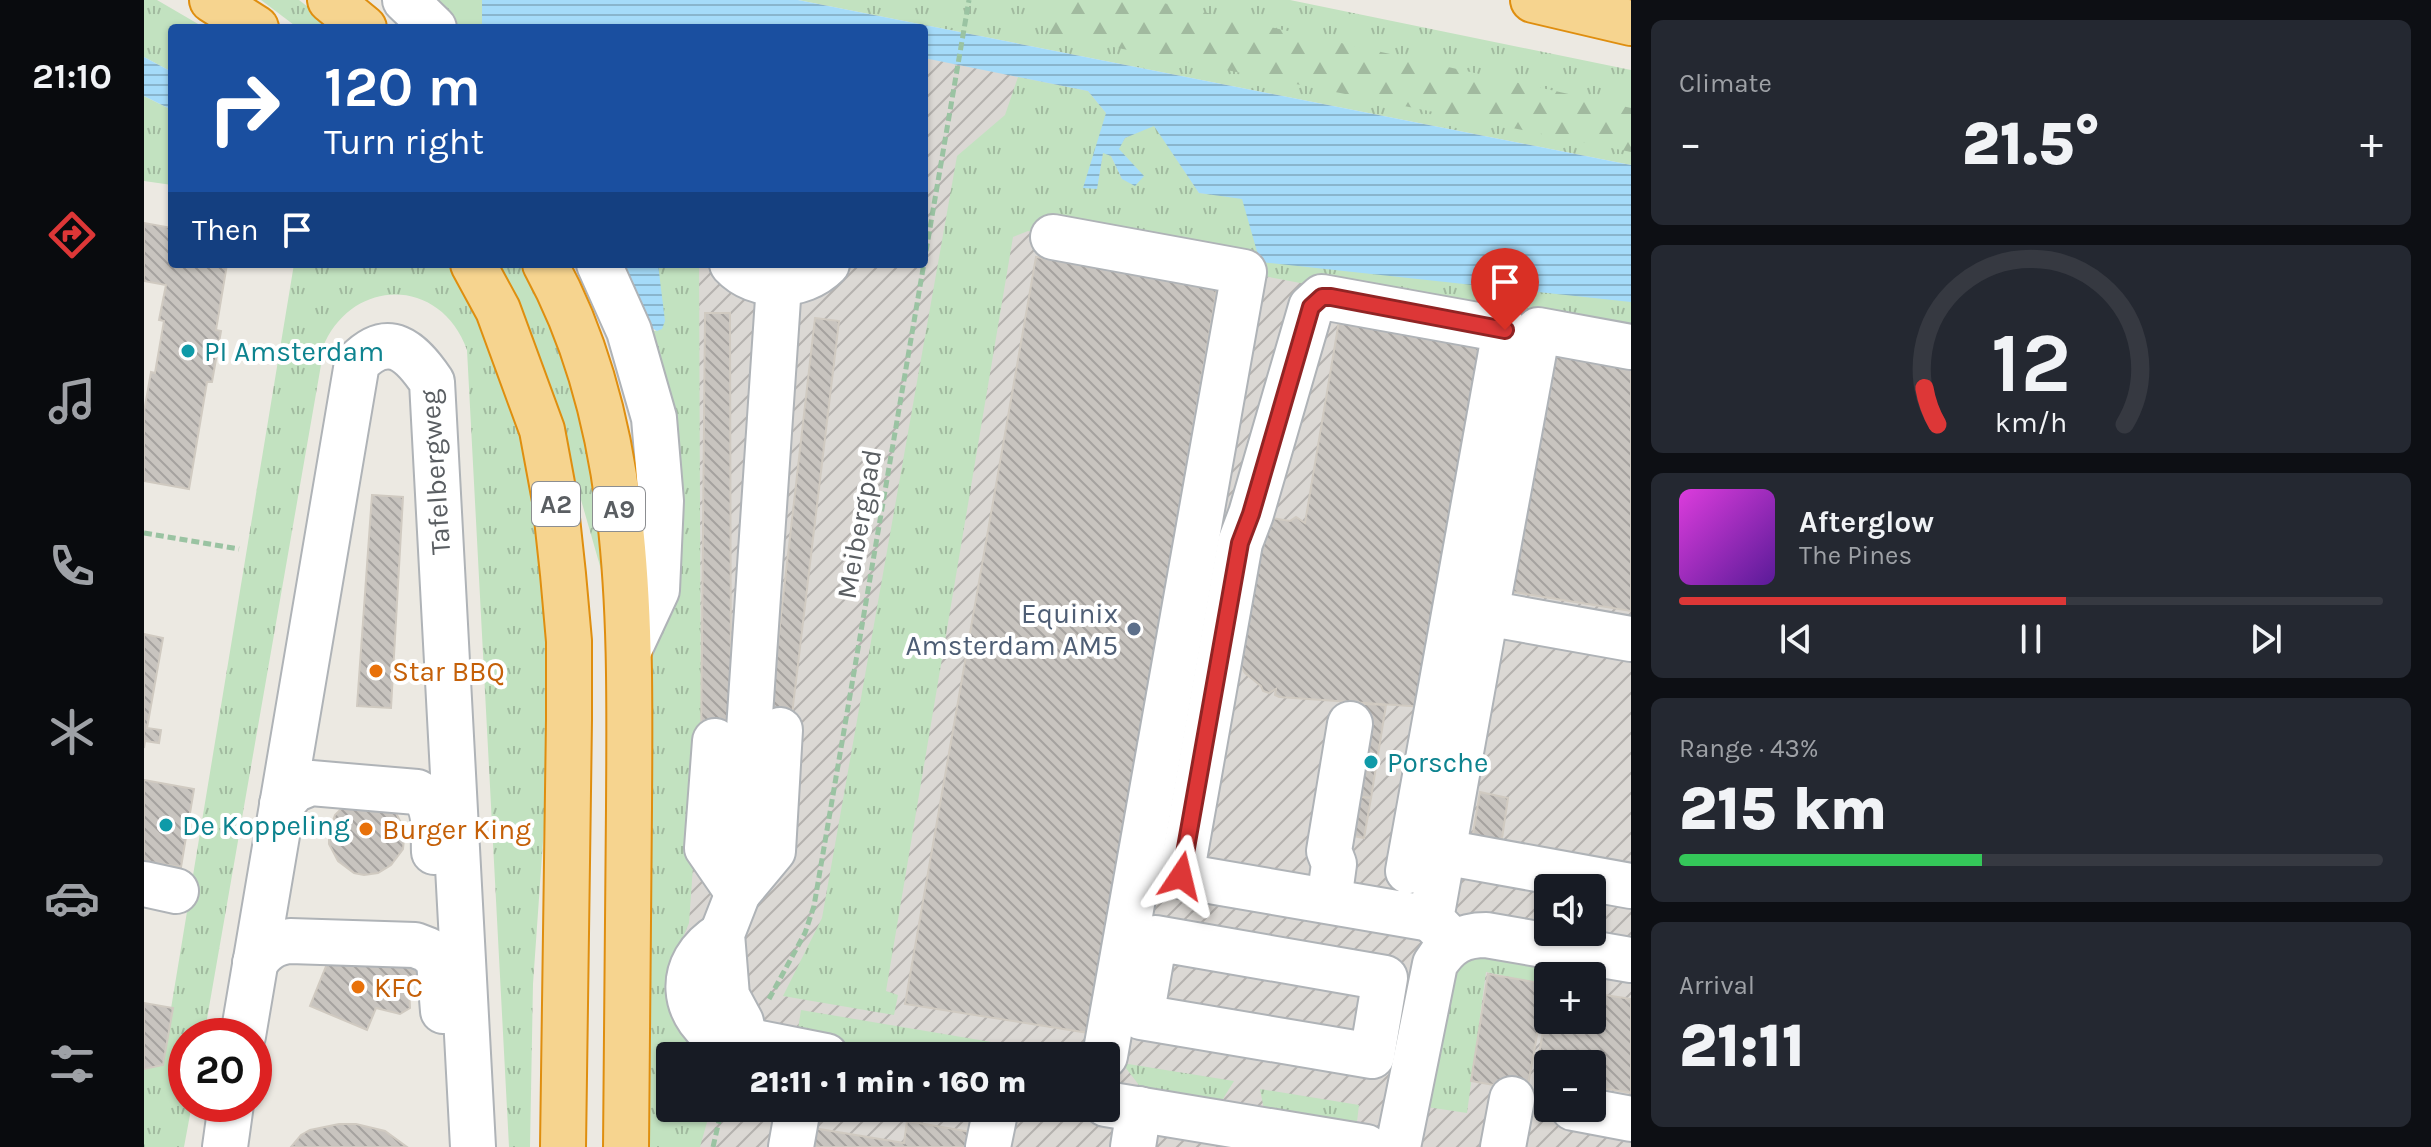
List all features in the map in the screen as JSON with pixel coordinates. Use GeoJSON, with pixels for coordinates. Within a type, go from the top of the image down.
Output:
{"type":"FeatureCollection","features":[{"type":"Feature","properties":{"kind":"highway"},"geometry":{"type":"LineString","coordinates":[[212,0],[250,24]]}},
{"type":"Feature","properties":{"kind":"highway"},"geometry":{"type":"LineString","coordinates":[[330,0],[359,24]]}},
{"type":"Feature","properties":{"kind":"highway"},"geometry":{"type":"LineString","coordinates":[[1533,0],[1631,23]]}},
{"type":"Feature","properties":{"kind":"highway","name":"A2"},"geometry":{"type":"LineString","coordinates":[[475,268],[498,310],[542,430],[555,500],[563,574],[569,641],[563,1147]]}},
{"type":"Feature","properties":{"kind":"highway","name":"A9"},"geometry":{"type":"LineString","coordinates":[[547,268],[582,347],[601,417],[619,510],[630,648],[626,1147]]}},
{"type":"Feature","properties":{"kind":"street"},"geometry":{"type":"LineString","coordinates":[[405,0],[430,24]]}},
{"type":"Feature","properties":{"kind":"street"},"geometry":{"type":"LineString","coordinates":[[1053,237],[1244,272],[1107,1042]]}},
{"type":"Feature","properties":{"kind":"street"},"geometry":{"type":"LineString","coordinates":[[601,268],[629,331],[654,418],[661,501],[657,590],[630,648]]}},
{"type":"Feature","properties":{"kind":"street"},"geometry":{"type":"LineString","coordinates":[[738,268],[756,280],[779,284],[803,280],[821,268]]}},
{"type":"Feature","properties":{"kind":"street"},"geometry":{"type":"LineString","coordinates":[[754,1042],[727,1043],[716,1037],[697,1018],[688,992],[690,971],[703,949],[722,934],[738,893],[779,284]]}},
{"type":"Feature","properties":{"kind":"street"},"geometry":{"type":"LineString","coordinates":[[1398,1147],[1435,964],[1443,952],[1442,931],[1425,862],[1505,330],[1322,297],[1311,307],[1240,543],[1181,876],[1331,882],[1442,931],[1463,937],[1486,935],[1631,960]]}},
{"type":"Feature","properties":{"kind":"street"},"geometry":{"type":"LineString","coordinates":[[1425,862],[1486,613],[1538,330],[1631,347]]}},
{"type":"Feature","properties":{"kind":"street","name":"Tafelbergweg"},"geometry":{"type":"LineString","coordinates":[[246,1018],[357,363],[369,351],[394,347],[409,352],[432,382],[473,1147]]}},
{"type":"Feature","properties":{"kind":"street"},"geometry":{"type":"LineString","coordinates":[[1486,613],[1631,639]]}},
{"type":"Feature","properties":{"kind":"street"},"geometry":{"type":"LineString","coordinates":[[1331,882],[1342,854],[1357,725]]}},
{"type":"Feature","properties":{"kind":"street"},"geometry":{"type":"LineString","coordinates":[[738,893],[773,851],[780,730]]}},
{"type":"Feature","properties":{"kind":"street"},"geometry":{"type":"LineString","coordinates":[[715,741],[707,848],[738,893]]}},
{"type":"Feature","properties":{"kind":"street"},"geometry":{"type":"LineString","coordinates":[[282,804],[294,790],[311,783],[423,795],[432,810],[439,925],[463,942]]}},
{"type":"Feature","properties":{"kind":"street"},"geometry":{"type":"LineString","coordinates":[[1425,862],[1631,886]]}},
{"type":"Feature","properties":{"kind":"street"},"geometry":{"type":"LineString","coordinates":[[1155,938],[1385,978],[1372,1056],[1141,1017],[1155,938]]}},
{"type":"Feature","properties":{"kind":"street"},"geometry":{"type":"LineString","coordinates":[[255,963],[261,953],[270,947],[290,941],[415,945],[428,950],[439,961],[449,1086],[472,1101]]}},
{"type":"Feature","properties":{"kind":"street"},"geometry":{"type":"LineString","coordinates":[[1126,1120],[1205,1134],[1366,1147]]}},
{"type":"Feature","properties":{"kind":"street"},"geometry":{"type":"LineString","coordinates":[[225,1147],[228,1122]]}},
{"type":"Feature","properties":{"kind":"street"},"geometry":{"type":"LineString","coordinates":[[791,1147],[795,1122]]}},
{"type":"Feature","properties":{"kind":"street"},"geometry":{"type":"LineString","coordinates":[[988,1147],[993,1122]]}},
{"type":"Feature","properties":{"kind":"street"},"geometry":{"type":"LineString","coordinates":[[1503,1147],[1553,1122]]}},
{"type":"Feature","properties":{"kind":"path","name":"Meibergpad"},"geometry":{"type":"LineString","coordinates":[[928,239],[969,0]]}},
{"type":"Feature","properties":{"kind":"path","name":"Meibergpad"},"geometry":{"type":"LineString","coordinates":[[745,1040],[792,960],[814,906],[923,268]]}},
{"type":"Feature","properties":{"kind":"path"},"geometry":{"type":"LineString","coordinates":[[144,533],[239,549]]}},
{"type":"Feature","properties":{"kind":"path"},"geometry":{"type":"LineString","coordinates":[[713,1147],[719,1122]]}},
{"type":"Feature","properties":{"kind":"shaded area"},"geometry":{"type":"Polygon","coordinates":[[[928,41],[1631,206],[1631,1147],[664,1147],[664,1122],[1120,1122],[1120,1042],[663,1042],[658,314],[646,268],[928,268],[928,41]]]}},
{"type":"Feature","properties":{"kind":"green space"},"geometry":{"type":"Polygon","coordinates":[[[144,0],[157,0],[198,24],[168,24],[168,70],[144,57],[144,0]]]}},
{"type":"Feature","properties":{"kind":"green space"},"geometry":{"type":"Polygon","coordinates":[[[261,0],[299,0],[330,24],[293,24],[261,0]]]}},
{"type":"Feature","properties":{"kind":"green space"},"geometry":{"type":"Polygon","coordinates":[[[411,0],[482,0],[482,24],[439,24],[411,0]]]}},
{"type":"Feature","properties":{"kind":"green space"},"geometry":{"type":"Polygon","coordinates":[[[798,0],[1290,0],[1631,70],[1631,165],[928,24],[798,0]]]}},
{"type":"Feature","properties":{"kind":"green space"},"geometry":{"type":"Polygon","coordinates":[[[1045,0],[1150,0],[1631,108],[1631,152],[1049,34],[1045,0]]]}},
{"type":"Feature","properties":{"kind":"green space"},"geometry":{"type":"Polygon","coordinates":[[[1018,77],[1088,91],[1106,113],[1097,188],[1103,152],[1111,156],[1122,179],[1143,176],[1118,149],[1125,138],[1154,125],[1199,193],[1242,198],[1631,302],[1631,346],[1028,231],[1013,237],[886,991],[898,995],[894,1015],[783,996],[822,918],[957,156],[1005,115],[1018,77]]]}},
{"type":"Feature","properties":{"kind":"green space"},"geometry":{"type":"Polygon","coordinates":[[[144,96],[168,108],[168,184],[144,181],[144,96]]]}},
{"type":"Feature","properties":{"kind":"green space"},"geometry":{"type":"Polygon","coordinates":[[[293,268],[454,268],[481,319],[531,462],[547,551],[550,741],[533,984],[530,1147],[509,1147],[467,350],[455,327],[439,310],[420,299],[399,295],[377,297],[357,305],[339,320],[325,342],[207,1018],[169,1018],[293,268]]]}},
{"type":"Feature","properties":{"kind":"green space"},"geometry":{"type":"Polygon","coordinates":[[[499,268],[522,268],[556,343],[589,461],[606,587],[561,430],[499,268]]]}},
{"type":"Feature","properties":{"kind":"green space"},"geometry":{"type":"Polygon","coordinates":[[[622,268],[654,331],[659,330],[656,268],[699,268],[701,753],[689,923],[676,954],[718,1042],[656,1042],[656,1122],[707,1122],[700,1147],[644,1147],[650,614],[622,268]]]}},
{"type":"Feature","properties":{"kind":"green space"},"geometry":{"type":"Polygon","coordinates":[[[1482,952],[1536,962],[1534,982],[1486,972],[1467,1113],[1427,1107],[1449,987],[1460,965],[1482,952]]]}},
{"type":"Feature","properties":{"kind":"green space"},"geometry":{"type":"Polygon","coordinates":[[[801,1010],[992,1042],[834,1042],[797,1036],[801,1010]]]}},
{"type":"Feature","properties":{"kind":"green space"},"geometry":{"type":"Polygon","coordinates":[[[168,1027],[168,1122],[189,1122],[184,1147],[144,1147],[144,1068],[162,1063],[168,1027]]]}},
{"type":"Feature","properties":{"kind":"green space"},"geometry":{"type":"Polygon","coordinates":[[[1122,1063],[1234,1081],[1218,1107],[1145,1093],[1122,1063]]]}},
{"type":"Feature","properties":{"kind":"green space"},"geometry":{"type":"Polygon","coordinates":[[[1260,1089],[1359,1105],[1356,1130],[1265,1115],[1260,1089]]]}},
{"type":"Feature","properties":{"kind":"water"},"geometry":{"type":"Polygon","coordinates":[[[482,0],[798,0],[919,24],[482,24],[482,0]]]}},
{"type":"Feature","properties":{"kind":"water"},"geometry":{"type":"Polygon","coordinates":[[[928,26],[1631,165],[1631,302],[1260,262],[1242,199],[1199,193],[1154,126],[1125,138],[1119,149],[1144,176],[1135,186],[1122,179],[1111,156],[1103,153],[1097,189],[1083,188],[1106,113],[1088,91],[928,59],[928,26]]]}},
{"type":"Feature","properties":{"kind":"water"},"geometry":{"type":"Polygon","coordinates":[[[144,57],[168,70],[168,108],[144,96],[144,57]]]}},
{"type":"Feature","properties":{"kind":"water"},"geometry":{"type":"Polygon","coordinates":[[[624,268],[658,268],[665,321],[662,329],[657,331],[650,327],[624,268]]]}},
{"type":"Feature","properties":{"kind":"building","name":"PI Amsterdam"},"geometry":{"type":"Polygon","coordinates":[[[144,223],[168,227],[168,268],[226,268],[216,330],[221,331],[212,382],[207,382],[189,489],[144,481],[144,412],[151,372],[155,373],[164,321],[159,320],[166,285],[144,281],[144,223]]]}},
{"type":"Feature","properties":{"kind":"building"},"geometry":{"type":"Polygon","coordinates":[[[1036,257],[1217,288],[1089,1033],[905,1004],[1036,257]]]}},
{"type":"Feature","properties":{"kind":"building"},"geometry":{"type":"Polygon","coordinates":[[[705,313],[730,313],[731,727],[701,753],[705,313]]]}},
{"type":"Feature","properties":{"kind":"building"},"geometry":{"type":"Polygon","coordinates":[[[1340,315],[1486,340],[1424,707],[1279,697],[1275,695],[1276,689],[1269,693],[1263,691],[1245,673],[1236,658],[1259,516],[1290,521],[1296,517],[1305,523],[1340,315]]]}},
{"type":"Feature","properties":{"kind":"building"},"geometry":{"type":"Polygon","coordinates":[[[815,318],[839,321],[790,731],[768,730],[815,318]]]}},
{"type":"Feature","properties":{"kind":"building"},"geometry":{"type":"Polygon","coordinates":[[[1542,350],[1631,365],[1631,611],[1501,590],[1542,350]]]}},
{"type":"Feature","properties":{"kind":"building"},"geometry":{"type":"Polygon","coordinates":[[[372,495],[403,497],[391,708],[357,706],[372,495]]]}},
{"type":"Feature","properties":{"kind":"building","name":"De Koppeling"},"geometry":{"type":"Polygon","coordinates":[[[144,634],[163,638],[147,728],[161,730],[159,743],[145,741],[144,748],[144,634]]]}},
{"type":"Feature","properties":{"kind":"building","name":"Porsche"},"geometry":{"type":"Polygon","coordinates":[[[1343,703],[1386,705],[1371,798],[1360,797],[1371,727],[1342,714],[1343,703]]]}},
{"type":"Feature","properties":{"kind":"building","name":"De Koppeling"},"geometry":{"type":"Polygon","coordinates":[[[144,780],[194,789],[181,867],[144,861],[144,780]]]}},
{"type":"Feature","properties":{"kind":"building"},"geometry":{"type":"Polygon","coordinates":[[[1480,792],[1508,798],[1501,845],[1472,840],[1480,792]]]}},
{"type":"Feature","properties":{"kind":"building"},"geometry":{"type":"Polygon","coordinates":[[[1360,797],[1371,798],[1364,838],[1353,836],[1360,797]]]}},
{"type":"Feature","properties":{"kind":"building"},"geometry":{"type":"Polygon","coordinates":[[[342,808],[395,811],[404,829],[404,839],[403,849],[391,865],[378,873],[364,875],[354,873],[338,861],[329,844],[329,833],[335,815],[342,808]]]}},
{"type":"Feature","properties":{"kind":"building"},"geometry":{"type":"Polygon","coordinates":[[[333,949],[419,967],[417,977],[409,984],[410,1008],[400,1014],[376,1008],[367,1030],[310,1006],[333,949]]]}},
{"type":"Feature","properties":{"kind":"building"},"geometry":{"type":"Polygon","coordinates":[[[1488,974],[1534,982],[1534,1034],[1537,1034],[1527,1091],[1471,1081],[1488,974]]]}},
{"type":"Feature","properties":{"kind":"building"},"geometry":{"type":"Polygon","coordinates":[[[1606,995],[1631,999],[1631,1093],[1606,1089],[1606,1050],[1540,1050],[1543,1034],[1606,1034],[1606,995]]]}},
{"type":"Feature","properties":{"kind":"building"},"geometry":{"type":"Polygon","coordinates":[[[144,1003],[173,1008],[171,1018],[168,1018],[163,1065],[144,1069],[144,1003]]]}},
{"type":"Feature","properties":{"kind":"building"},"geometry":{"type":"Polygon","coordinates":[[[907,1122],[977,1133],[975,1147],[810,1147],[813,1128],[904,1143],[907,1122]]]}},
{"type":"Feature","properties":{"kind":"building"},"geometry":{"type":"Polygon","coordinates":[[[356,1124],[385,1131],[407,1147],[291,1147],[310,1130],[356,1124]]]}},
{"type":"Feature","properties":{"kind":"place","name":"PI Amsterdam"},"geometry":{"type":"Point","coordinates":[188,351]}},
{"type":"Feature","properties":{"kind":"place","name":"Equinix Amsterdam AM5"},"geometry":{"type":"Point","coordinates":[1134,629]}},
{"type":"Feature","properties":{"kind":"place","name":"Star BBQ"},"geometry":{"type":"Point","coordinates":[376,671]}},
{"type":"Feature","properties":{"kind":"place","name":"Porsche"},"geometry":{"type":"Point","coordinates":[1371,762]}},
{"type":"Feature","properties":{"kind":"place","name":"De Koppeling"},"geometry":{"type":"Point","coordinates":[166,825]}},
{"type":"Feature","properties":{"kind":"place","name":"Burger King"},"geometry":{"type":"Point","coordinates":[366,829]}},
{"type":"Feature","properties":{"kind":"place","name":"KFC"},"geometry":{"type":"Point","coordinates":[358,987]}},
{"type":"Feature","properties":{"kind":"route"},"geometry":{"type":"LineString","coordinates":[[1181,876],[1240,543],[1311,307],[1322,297],[1331,297],[1505,330]]}}]}
